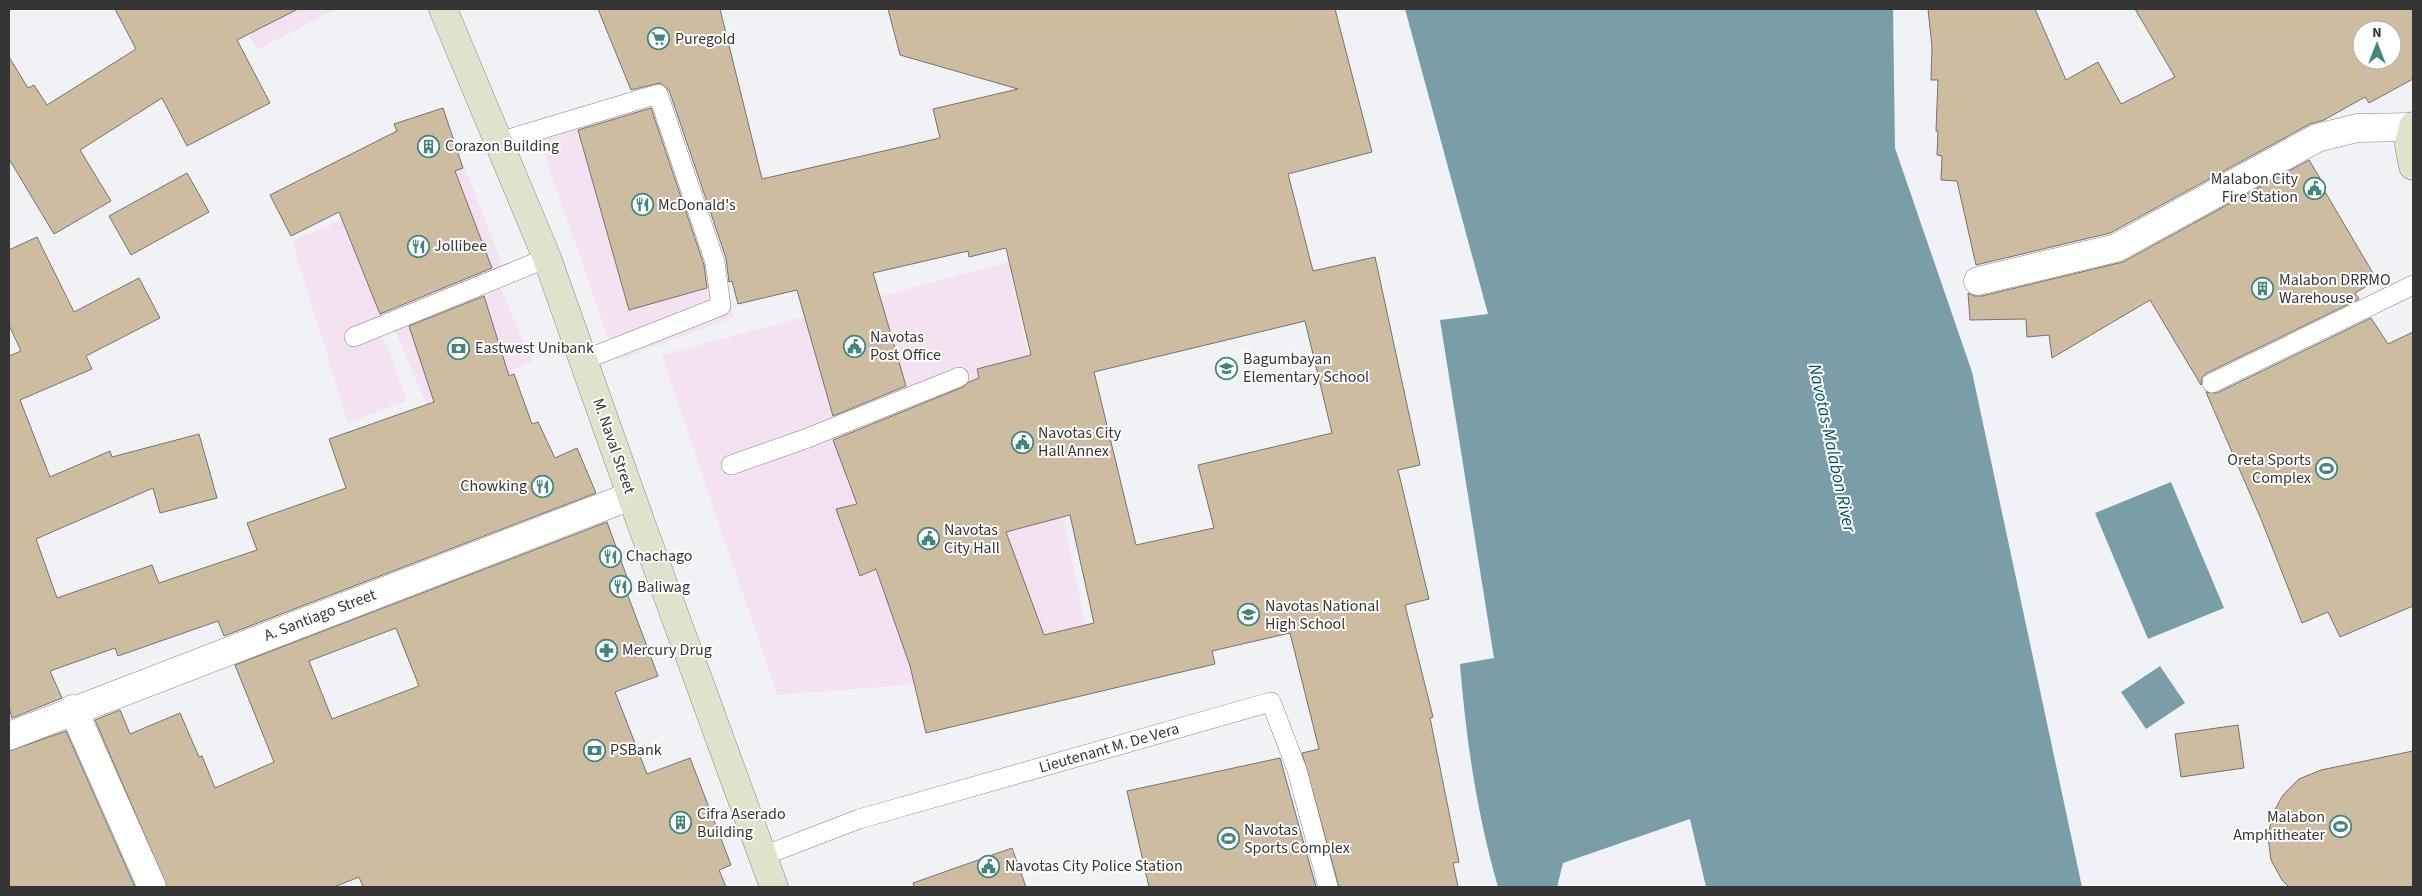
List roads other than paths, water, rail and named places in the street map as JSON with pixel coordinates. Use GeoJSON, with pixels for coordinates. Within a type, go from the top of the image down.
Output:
{"type":"FeatureCollection","features":[{"type":"Feature","properties":{"kind":"main road","name":"M. Naval Street"},"geometry":{"type":"LineString","coordinates":[[443,9],[547,258],[631,496],[774,887]]}},
{"type":"Feature","properties":{"kind":"main road"},"geometry":{"type":"LineString","coordinates":[[2413,126],[2409,145],[2413,166]]}},
{"type":"Feature","properties":{"kind":"street"},"geometry":{"type":"LineString","coordinates":[[1978,281],[2116,248],[2317,138],[2357,128],[2413,126]]}},
{"type":"Feature","properties":{"kind":"street","name":"A. Santiago Street"},"geometry":{"type":"LineString","coordinates":[[9,736],[631,496]]}},
{"type":"Feature","properties":{"kind":"street"},"geometry":{"type":"LineString","coordinates":[[73,710],[152,887]]}},
{"type":"Feature","properties":{"kind":"lane"},"geometry":{"type":"LineString","coordinates":[[500,142],[658,94],[715,262],[721,306],[584,360]]}},
{"type":"Feature","properties":{"kind":"lane"},"geometry":{"type":"LineString","coordinates":[[354,337],[547,258]]}},
{"type":"Feature","properties":{"kind":"lane"},"geometry":{"type":"LineString","coordinates":[[2212,383],[2413,285]]}},
{"type":"Feature","properties":{"kind":"lane"},"geometry":{"type":"LineString","coordinates":[[731,465],[959,377]]}},
{"type":"Feature","properties":{"kind":"lane","name":"Lieutenant M. De Vera"},"geometry":{"type":"LineString","coordinates":[[763,856],[859,819],[1271,702],[1297,770],[1328,887]]}},
{"type":"Feature","properties":{"kind":"water","name":"Navotas-Malabon River"},"geometry":{"type":"Polygon","coordinates":[[[1405,9],[1893,9],[1895,148],[1972,372],[2082,887],[1706,887],[1690,819],[1563,863],[1557,887],[1498,887],[1473,777],[1460,664],[1494,658],[1440,320],[1488,314],[1405,9]]]}},
{"type":"Feature","properties":{"kind":"water"},"geometry":{"type":"Polygon","coordinates":[[[2171,482],[2224,608],[2148,639],[2095,513],[2171,482]]]}},
{"type":"Feature","properties":{"kind":"water"},"geometry":{"type":"Polygon","coordinates":[[[2160,666],[2185,703],[2146,729],[2121,692],[2160,666]]]}},
{"type":"Feature","properties":{"kind":"place","name":"Puregold"},"geometry":{"type":"Point","coordinates":[659,39]}},
{"type":"Feature","properties":{"kind":"place","name":"Corazon Building"},"geometry":{"type":"Point","coordinates":[429,146]}},
{"type":"Feature","properties":{"kind":"place","name":"Malabon City Fire Station"},"geometry":{"type":"Point","coordinates":[2314,188]}},
{"type":"Feature","properties":{"kind":"place","name":"McDonald's"},"geometry":{"type":"Point","coordinates":[642,205]}},
{"type":"Feature","properties":{"kind":"place","name":"Jollibee"},"geometry":{"type":"Point","coordinates":[418,246]}},
{"type":"Feature","properties":{"kind":"place","name":"Malabon DRRMO Warehouse"},"geometry":{"type":"Point","coordinates":[2263,289]}},
{"type":"Feature","properties":{"kind":"place","name":"Navotas Post Office"},"geometry":{"type":"Point","coordinates":[854,346]}},
{"type":"Feature","properties":{"kind":"place","name":"Eastwest Unibank"},"geometry":{"type":"Point","coordinates":[459,348]}},
{"type":"Feature","properties":{"kind":"place","name":"Bagumbayan Elementary School"},"geometry":{"type":"Point","coordinates":[1227,368]}},
{"type":"Feature","properties":{"kind":"place","name":"Navotas City Hall Annex"},"geometry":{"type":"Point","coordinates":[1022,442]}},
{"type":"Feature","properties":{"kind":"place","name":"Oreta Sports Complex"},"geometry":{"type":"Point","coordinates":[2327,469]}},
{"type":"Feature","properties":{"kind":"place","name":"Chowking"},"geometry":{"type":"Point","coordinates":[543,486]}},
{"type":"Feature","properties":{"kind":"place","name":"Navotas City Hall"},"geometry":{"type":"Point","coordinates":[928,539]}},
{"type":"Feature","properties":{"kind":"place","name":"Chachago"},"geometry":{"type":"Point","coordinates":[610,556]}},
{"type":"Feature","properties":{"kind":"place","name":"Baliwag"},"geometry":{"type":"Point","coordinates":[621,587]}},
{"type":"Feature","properties":{"kind":"place","name":"Navotas National High School"},"geometry":{"type":"Point","coordinates":[1249,615]}},
{"type":"Feature","properties":{"kind":"place","name":"Mercury Drug"},"geometry":{"type":"Point","coordinates":[606,650]}},
{"type":"Feature","properties":{"kind":"place","name":"PSBank"},"geometry":{"type":"Point","coordinates":[594,750]}},
{"type":"Feature","properties":{"kind":"place","name":"Cifra Aserado Building"},"geometry":{"type":"Point","coordinates":[681,823]}},
{"type":"Feature","properties":{"kind":"place","name":"Malabon Amphitheater"},"geometry":{"type":"Point","coordinates":[2341,826]}},
{"type":"Feature","properties":{"kind":"place","name":"Navotas Sports Complex"},"geometry":{"type":"Point","coordinates":[1228,839]}},
{"type":"Feature","properties":{"kind":"place","name":"Navotas City Police Station"},"geometry":{"type":"Point","coordinates":[989,866]}}]}
